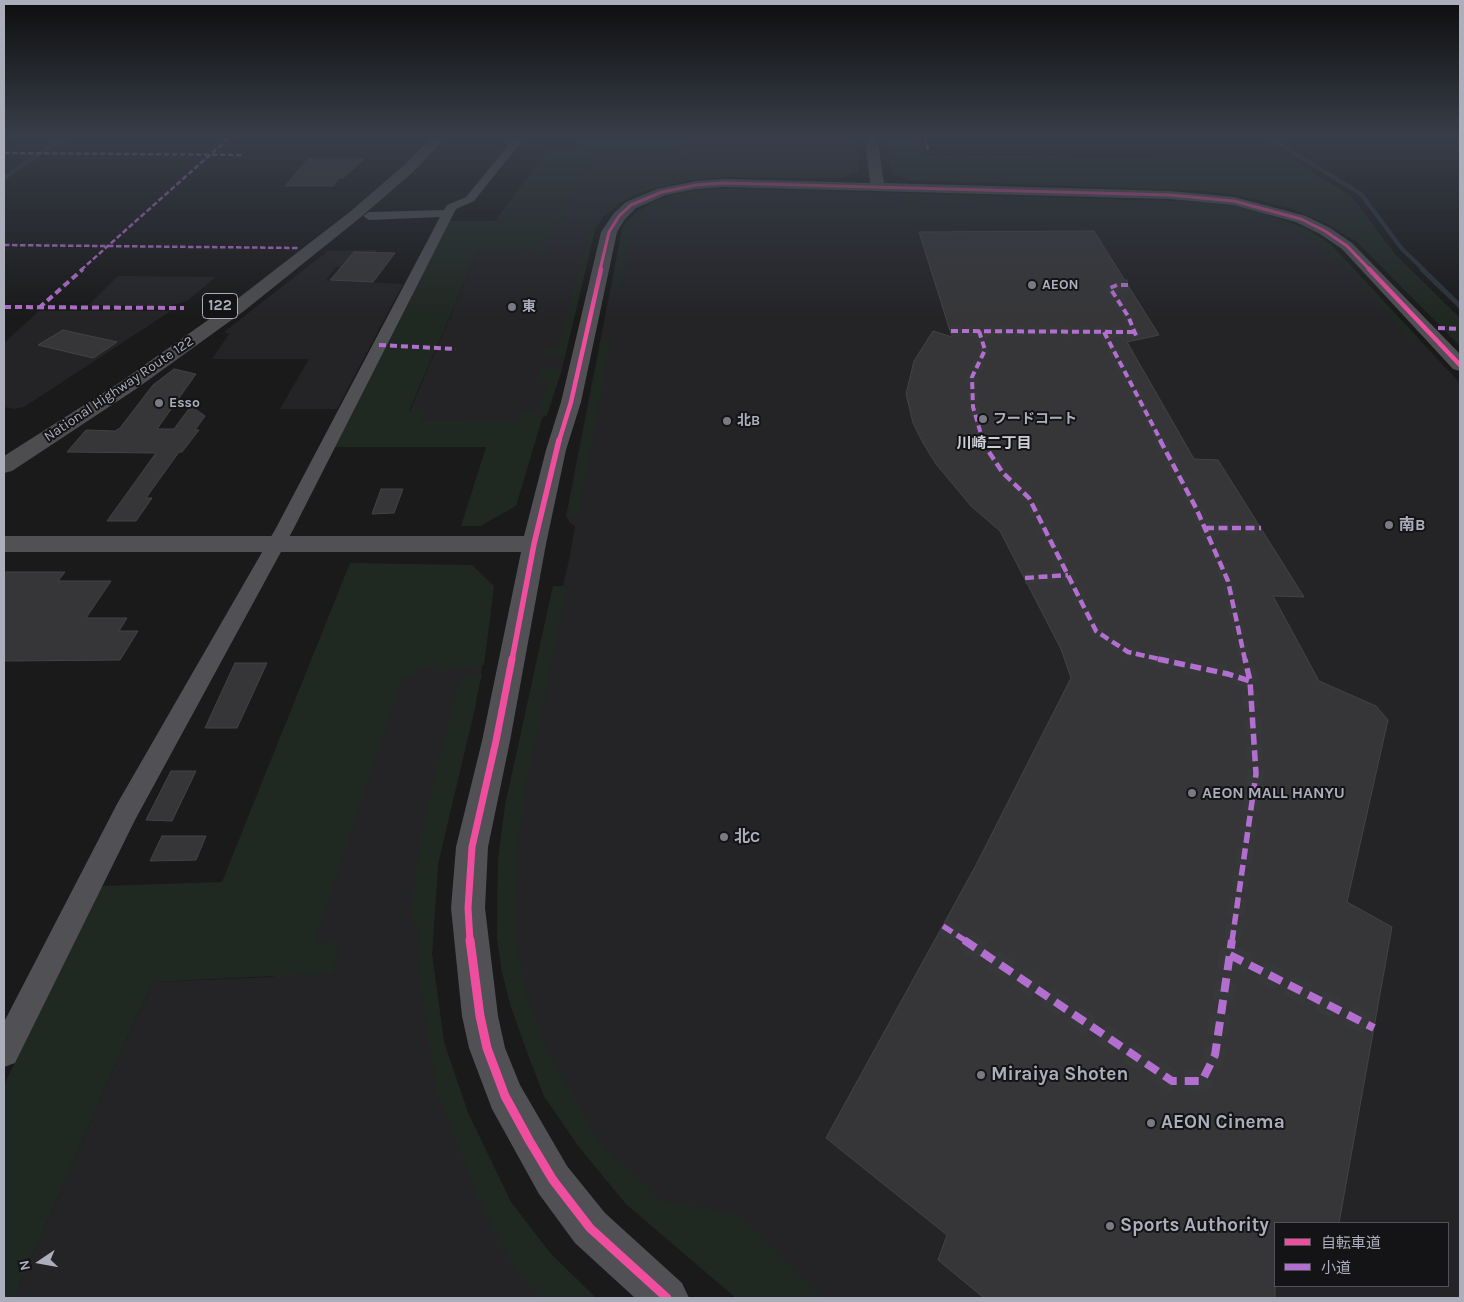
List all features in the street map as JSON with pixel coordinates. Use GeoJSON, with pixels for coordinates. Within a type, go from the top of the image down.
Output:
{"type":"FeatureCollection","features":[{"type":"Feature","properties":{"kind":"highway","name":"National Highway Route 122"},"geometry":{"type":"LineString","coordinates":[[61,409],[203,317],[291,253],[359,198]]}},
{"type":"Feature","properties":{"kind":"highway","name":"National Highway Route 122"},"geometry":{"type":"LineString","coordinates":[[4,466],[129,384],[238,307],[375,198]]}},
{"type":"Feature","properties":{"kind":"street"},"geometry":{"type":"LineString","coordinates":[[4,1052],[126,812],[346,412],[447,213],[451,207],[471,198]]}},
{"type":"Feature","properties":{"kind":"street"},"geometry":{"type":"LineString","coordinates":[[647,198],[631,205],[619,216],[609,232],[571,402],[556,450],[534,544],[498,732],[472,847],[469,898],[470,938],[480,1016],[487,1048],[505,1096],[553,1180],[590,1228],[667,1298]]}},
{"type":"Feature","properties":{"kind":"street"},"geometry":{"type":"LineString","coordinates":[[1207,198],[1234,201],[1283,213],[1319,228],[1347,246],[1460,365]]}},
{"type":"Feature","properties":{"kind":"street"},"geometry":{"type":"LineString","coordinates":[[369,216],[447,213]]}},
{"type":"Feature","properties":{"kind":"street"},"geometry":{"type":"LineString","coordinates":[[4,544],[534,544]]}},
{"type":"Feature","properties":{"kind":"shaded area"},"geometry":{"type":"Polygon","coordinates":[[[512,198],[573,198],[543,247],[550,248],[549,252],[532,254],[533,250],[479,249],[409,411],[423,411],[420,420],[521,421],[523,412],[531,412],[542,419],[516,506],[480,526],[461,526],[486,447],[334,447],[450,221],[495,221],[512,198]]]}},
{"type":"Feature","properties":{"kind":"shaded area","name":"東"},"geometry":{"type":"Polygon","coordinates":[[[545,198],[628,198],[603,217],[595,230],[562,369],[547,415],[537,422],[406,420],[479,249],[545,198]]]}},
{"type":"Feature","properties":{"kind":"shaded area"},"geometry":{"type":"Polygon","coordinates":[[[622,198],[631,198],[615,205],[603,217],[595,230],[565,356],[544,356],[546,348],[559,347],[590,228],[599,214],[612,203],[622,198]]]}},
{"type":"Feature","properties":{"kind":"shaded area","name":"AEON MALL HANYU"},"geometry":{"type":"Polygon","coordinates":[[[666,198],[1058,198],[1199,202],[1235,206],[1307,229],[1330,244],[1460,383],[1460,1298],[736,1298],[626,1204],[579,1147],[544,1096],[511,1007],[502,972],[497,938],[498,860],[505,806],[553,586],[563,586],[569,560],[575,526],[570,523],[566,516],[622,229],[626,222],[638,211],[657,200],[666,198]]]}},
{"type":"Feature","properties":{"kind":"shaded area"},"geometry":{"type":"Polygon","coordinates":[[[676,198],[661,203],[642,214],[632,227],[620,290],[612,290],[622,229],[626,222],[638,211],[657,200],[676,198]]]}},
{"type":"Feature","properties":{"kind":"shaded area"},"geometry":{"type":"Polygon","coordinates":[[[899,198],[915,198],[918,207],[972,206],[946,209],[902,208],[899,198]]]}},
{"type":"Feature","properties":{"kind":"shaded area"},"geometry":{"type":"Polygon","coordinates":[[[939,198],[1132,200],[1135,204],[983,206],[979,199],[939,198]]]}},
{"type":"Feature","properties":{"kind":"shaded area"},"geometry":{"type":"Polygon","coordinates":[[[1247,198],[1353,198],[1395,254],[1460,318],[1460,346],[1357,242],[1327,224],[1290,208],[1247,198]]]}},
{"type":"Feature","properties":{"kind":"shaded area"},"geometry":{"type":"Polygon","coordinates":[[[1153,200],[1235,206],[1263,213],[1307,229],[1330,244],[1418,338],[1409,338],[1348,268],[1344,267],[1309,237],[1294,229],[1255,214],[1233,209],[1155,203],[1153,200]]]}},
{"type":"Feature","properties":{"kind":"shaded area"},"geometry":{"type":"Polygon","coordinates":[[[377,250],[366,268],[336,267],[326,280],[403,284],[337,409],[280,409],[309,359],[212,359],[229,334],[224,332],[328,251],[377,250]]]}},
{"type":"Feature","properties":{"kind":"shaded area"},"geometry":{"type":"Polygon","coordinates":[[[118,276],[216,277],[187,301],[169,306],[89,305],[118,276]]]}},
{"type":"Feature","properties":{"kind":"shaded area"},"geometry":{"type":"Polygon","coordinates":[[[39,311],[171,311],[24,407],[14,409],[4,407],[4,343],[39,311]]]}},
{"type":"Feature","properties":{"kind":"shaded area"},"geometry":{"type":"Polygon","coordinates":[[[602,339],[611,339],[579,510],[581,512],[567,518],[602,339]]]}},
{"type":"Feature","properties":{"kind":"shaded area"},"geometry":{"type":"Polygon","coordinates":[[[541,369],[562,369],[547,415],[537,410],[540,409],[550,379],[538,379],[541,369]]]}},
{"type":"Feature","properties":{"kind":"shaded area"},"geometry":{"type":"Polygon","coordinates":[[[350,563],[472,565],[494,586],[484,665],[439,672],[439,666],[417,669],[416,675],[402,678],[314,943],[338,941],[334,973],[154,982],[139,1011],[14,1298],[4,1298],[4,1085],[102,886],[222,882],[350,563]]]}},
{"type":"Feature","properties":{"kind":"shaded area"},"geometry":{"type":"Polygon","coordinates":[[[553,586],[567,587],[527,777],[518,845],[515,931],[525,990],[546,1049],[599,1141],[661,1200],[738,1214],[823,1298],[736,1298],[626,1204],[579,1147],[544,1096],[527,1052],[511,1007],[502,972],[497,938],[498,860],[505,806],[553,586]]]}},
{"type":"Feature","properties":{"kind":"shaded area"},"geometry":{"type":"Polygon","coordinates":[[[397,614],[491,614],[475,709],[438,864],[432,954],[444,1042],[468,1113],[511,1202],[550,1253],[596,1298],[14,1298],[139,1011],[154,982],[273,977],[397,614]]]}},
{"type":"Feature","properties":{"kind":"shaded area"},"geometry":{"type":"Polygon","coordinates":[[[482,674],[438,864],[432,954],[444,1042],[468,1113],[511,1202],[550,1253],[596,1298],[542,1298],[516,1272],[477,1196],[436,1088],[418,969],[418,929],[411,916],[424,820],[460,677],[482,674]]]}},
{"type":"Feature","properties":{"kind":"building","name":"AEON MALL HANYU"},"geometry":{"type":"Polygon","coordinates":[[[1094,231],[1159,335],[1127,342],[1194,459],[1218,460],[1304,597],[1273,596],[1319,681],[1376,706],[1388,720],[1347,902],[1392,927],[1339,1222],[1274,1222],[1275,1298],[984,1298],[938,1260],[947,1235],[826,1138],[976,865],[1071,678],[1061,649],[1000,531],[971,506],[936,464],[913,423],[906,394],[914,361],[933,331],[952,337],[919,232],[1094,231]]]}},
{"type":"Feature","properties":{"kind":"building"},"geometry":{"type":"Polygon","coordinates":[[[354,252],[395,253],[373,282],[330,280],[354,252]]]}},
{"type":"Feature","properties":{"kind":"building"},"geometry":{"type":"Polygon","coordinates":[[[63,330],[117,342],[93,358],[38,345],[63,330]]]}},
{"type":"Feature","properties":{"kind":"building"},"geometry":{"type":"Polygon","coordinates":[[[174,369],[196,374],[157,429],[174,429],[191,406],[205,416],[195,430],[199,430],[182,452],[179,452],[146,498],[152,498],[136,521],[107,521],[156,453],[67,452],[86,430],[115,431],[120,428],[153,385],[174,369]]]}},
{"type":"Feature","properties":{"kind":"building"},"geometry":{"type":"Polygon","coordinates":[[[381,489],[403,489],[394,513],[372,514],[381,489]]]}},
{"type":"Feature","properties":{"kind":"building"},"geometry":{"type":"Polygon","coordinates":[[[4,572],[65,572],[58,581],[111,581],[86,618],[127,618],[119,631],[138,631],[120,660],[4,661],[4,572]]]}},
{"type":"Feature","properties":{"kind":"building"},"geometry":{"type":"Polygon","coordinates":[[[235,663],[267,663],[237,728],[205,728],[235,663]]]}},
{"type":"Feature","properties":{"kind":"building"},"geometry":{"type":"Polygon","coordinates":[[[171,771],[196,771],[172,821],[146,820],[171,771]]]}},
{"type":"Feature","properties":{"kind":"building"},"geometry":{"type":"Polygon","coordinates":[[[162,836],[206,836],[196,860],[150,861],[162,836]]]}},
{"type":"Feature","properties":{"kind":"waterway"},"geometry":{"type":"LineString","coordinates":[[1364,198],[1402,249],[1424,270]]}},
{"type":"Feature","properties":{"kind":"waterway"},"geometry":{"type":"LineString","coordinates":[[1422,269],[1460,306]]}},
{"type":"Feature","properties":{"kind":"tunnel"},"geometry":{"type":"LineString","coordinates":[[1128,285],[1117,285],[1110,288],[1128,316],[1137,338]]}},
{"type":"Feature","properties":{"kind":"tunnel"},"geometry":{"type":"LineString","coordinates":[[951,331],[979,331]]}},
{"type":"Feature","properties":{"kind":"tunnel"},"geometry":{"type":"LineString","coordinates":[[979,331],[1134,332]]}},
{"type":"Feature","properties":{"kind":"tunnel"},"geometry":{"type":"LineString","coordinates":[[979,331],[985,350],[972,377],[973,407],[983,441]]}},
{"type":"Feature","properties":{"kind":"tunnel"},"geometry":{"type":"LineString","coordinates":[[1104,332],[1161,441]]}},
{"type":"Feature","properties":{"kind":"tunnel"},"geometry":{"type":"LineString","coordinates":[[983,440],[1003,473],[1029,498],[1068,575]]}},
{"type":"Feature","properties":{"kind":"tunnel"},"geometry":{"type":"LineString","coordinates":[[1160,440],[1196,508],[1228,581],[1245,660]]}},
{"type":"Feature","properties":{"kind":"tunnel"},"geometry":{"type":"LineString","coordinates":[[1205,528],[1261,528]]}},
{"type":"Feature","properties":{"kind":"tunnel"},"geometry":{"type":"LineString","coordinates":[[1025,578],[1068,575]]}},
{"type":"Feature","properties":{"kind":"tunnel"},"geometry":{"type":"LineString","coordinates":[[1068,575],[1096,631],[1128,652],[1164,660]]}},
{"type":"Feature","properties":{"kind":"tunnel"},"geometry":{"type":"LineString","coordinates":[[1158,659],[1228,674],[1250,681]]}},
{"type":"Feature","properties":{"kind":"tunnel"},"geometry":{"type":"LineString","coordinates":[[1245,659],[1250,681]]}},
{"type":"Feature","properties":{"kind":"tunnel"},"geometry":{"type":"LineString","coordinates":[[1232,941],[1256,774],[1250,681]]}},
{"type":"Feature","properties":{"kind":"tunnel"},"geometry":{"type":"LineString","coordinates":[[943,926],[966,941]]}},
{"type":"Feature","properties":{"kind":"tunnel"},"geometry":{"type":"LineString","coordinates":[[964,940],[1172,1081],[1202,1081],[1215,1055],[1232,940]]}},
{"type":"Feature","properties":{"kind":"tunnel"},"geometry":{"type":"LineString","coordinates":[[1230,955],[1374,1028]]}},
{"type":"Feature","properties":{"kind":"marked path"},"geometry":{"type":"LineString","coordinates":[[39,308],[162,198]]}},
{"type":"Feature","properties":{"kind":"marked path"},"geometry":{"type":"LineString","coordinates":[[4,245],[298,248]]}},
{"type":"Feature","properties":{"kind":"marked path"},"geometry":{"type":"LineString","coordinates":[[1128,285],[1117,285],[1110,288],[1128,316],[1137,338]]}},
{"type":"Feature","properties":{"kind":"marked path"},"geometry":{"type":"LineString","coordinates":[[4,307],[184,308]]}},
{"type":"Feature","properties":{"kind":"marked path"},"geometry":{"type":"LineString","coordinates":[[1438,328],[1460,329]]}},
{"type":"Feature","properties":{"kind":"marked path"},"geometry":{"type":"LineString","coordinates":[[951,331],[1134,332]]}},
{"type":"Feature","properties":{"kind":"marked path"},"geometry":{"type":"LineString","coordinates":[[979,331],[985,350],[972,377],[973,407],[985,446],[1003,473],[1029,498],[1096,631],[1128,652],[1228,674],[1250,681]]}},
{"type":"Feature","properties":{"kind":"marked path"},"geometry":{"type":"LineString","coordinates":[[943,926],[1172,1081],[1202,1081],[1215,1055],[1256,774],[1250,681],[1228,581],[1196,508],[1104,332]]}},
{"type":"Feature","properties":{"kind":"marked path"},"geometry":{"type":"LineString","coordinates":[[379,345],[456,349]]}},
{"type":"Feature","properties":{"kind":"marked path"},"geometry":{"type":"LineString","coordinates":[[1205,528],[1261,528]]}},
{"type":"Feature","properties":{"kind":"marked path"},"geometry":{"type":"LineString","coordinates":[[1025,578],[1068,575]]}},
{"type":"Feature","properties":{"kind":"marked path"},"geometry":{"type":"LineString","coordinates":[[1230,955],[1374,1028]]}},
{"type":"Feature","properties":{"kind":"cycle path"},"geometry":{"type":"LineString","coordinates":[[648,198],[631,205],[619,216],[609,232],[571,402],[556,450],[534,544],[496,741],[472,847],[468,908],[480,1016],[487,1048],[505,1096],[553,1180],[590,1228],[667,1298]]}},
{"type":"Feature","properties":{"kind":"cycle path"},"geometry":{"type":"LineString","coordinates":[[1199,198],[1234,201],[1301,219],[1325,231],[1347,246],[1460,365]]}},
{"type":"Feature","properties":{"kind":"place","name":"AEON"},"geometry":{"type":"Point","coordinates":[1032,285]}},
{"type":"Feature","properties":{"kind":"place","name":"東"},"geometry":{"type":"Point","coordinates":[512,307]}},
{"type":"Feature","properties":{"kind":"place","name":"Esso"},"geometry":{"type":"Point","coordinates":[159,403]}},
{"type":"Feature","properties":{"kind":"place","name":"フードコート"},"geometry":{"type":"Point","coordinates":[983,419]}},
{"type":"Feature","properties":{"kind":"place","name":"北B"},"geometry":{"type":"Point","coordinates":[727,421]}},
{"type":"Feature","properties":{"kind":"place","name":"南B"},"geometry":{"type":"Point","coordinates":[1389,525]}},
{"type":"Feature","properties":{"kind":"place","name":"AEON MALL HANYU"},"geometry":{"type":"Point","coordinates":[1192,793]}},
{"type":"Feature","properties":{"kind":"place","name":"北C"},"geometry":{"type":"Point","coordinates":[724,837]}},
{"type":"Feature","properties":{"kind":"place","name":"Miraiya Shoten"},"geometry":{"type":"Point","coordinates":[981,1075]}},
{"type":"Feature","properties":{"kind":"place","name":"AEON Cinema"},"geometry":{"type":"Point","coordinates":[1151,1123]}},
{"type":"Feature","properties":{"kind":"place","name":"Sports Authority"},"geometry":{"type":"Point","coordinates":[1110,1226]}},
{"type":"Feature","properties":{"kind":"district","name":"川崎二丁目"},"geometry":{"type":"Point","coordinates":[994,444]}}]}
